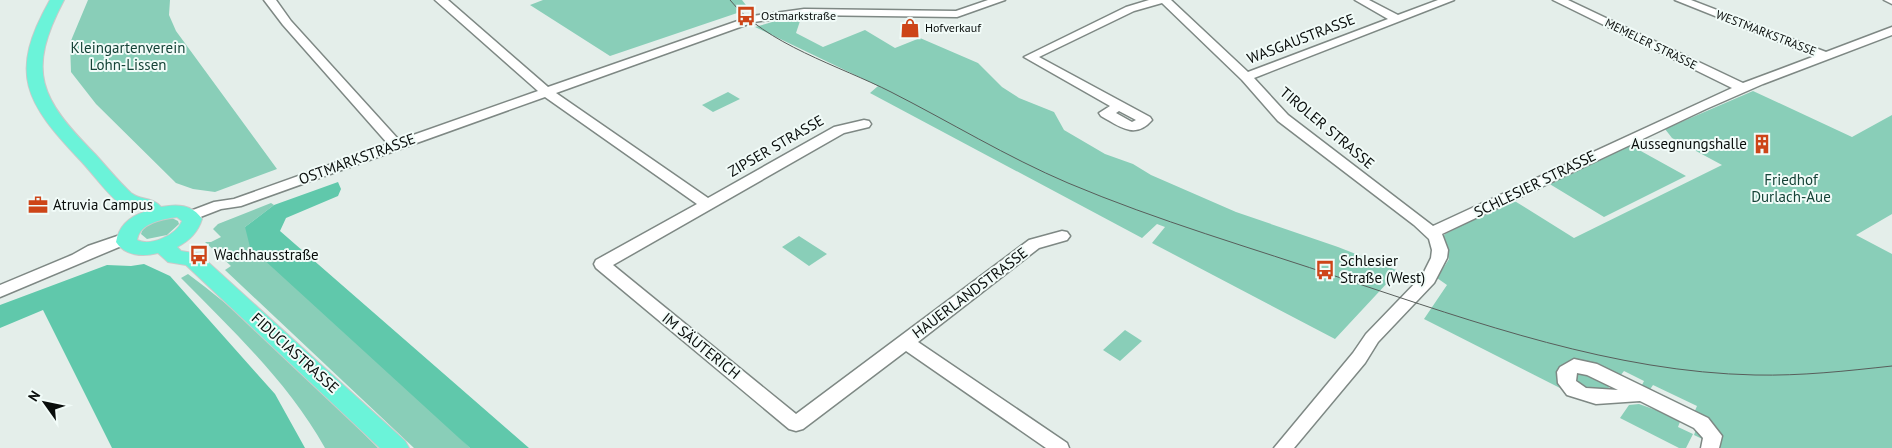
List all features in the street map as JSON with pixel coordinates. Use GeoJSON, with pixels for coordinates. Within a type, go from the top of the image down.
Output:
{"type":"FeatureCollection","features":[{"type":"Feature","properties":{"kind":"main road"},"geometry":{"type":"LineString","coordinates":[[57,0],[38,33],[33,74],[36,88],[46,108],[60,128],[132,202],[146,204],[149,218],[131,230],[127,241],[142,249],[181,230]]}},
{"type":"Feature","properties":{"kind":"main road","name":"FIDUCIASTRASSE"},"geometry":{"type":"LineString","coordinates":[[149,218],[177,211],[181,230],[175,257],[192,259],[324,379],[396,448]]}},
{"type":"Feature","properties":{"kind":"street"},"geometry":{"type":"LineString","coordinates":[[270,0],[396,145]]}},
{"type":"Feature","properties":{"kind":"street"},"geometry":{"type":"LineString","coordinates":[[441,0],[545,91],[708,204]]}},
{"type":"Feature","properties":{"kind":"street","name":"OSTMARKSTRASSE"},"geometry":{"type":"LineString","coordinates":[[181,230],[222,212],[236,203],[545,91],[760,17],[804,12],[957,14],[999,0]]}},
{"type":"Feature","properties":{"kind":"street"},"geometry":{"type":"LineString","coordinates":[[1119,106],[1030,56],[1130,8],[1163,0]]}},
{"type":"Feature","properties":{"kind":"street","name":"TIROLER STRASSE"},"geometry":{"type":"LineString","coordinates":[[1163,0],[1246,78],[1283,118],[1432,233]]}},
{"type":"Feature","properties":{"kind":"street","name":"WASGAUSTRASSE"},"geometry":{"type":"LineString","coordinates":[[1361,0],[1396,20]]}},
{"type":"Feature","properties":{"kind":"street","name":"WASGAUSTRASSE"},"geometry":{"type":"LineString","coordinates":[[1246,78],[1448,0]]}},
{"type":"Feature","properties":{"kind":"street","name":"MEMELER STRASSE"},"geometry":{"type":"LineString","coordinates":[[1559,0],[1743,88]]}},
{"type":"Feature","properties":{"kind":"street","name":"WESTMARKSTRASSE"},"geometry":{"type":"LineString","coordinates":[[1681,0],[1824,55]]}},
{"type":"Feature","properties":{"kind":"street","name":"SCHLESIER STRASSE"},"geometry":{"type":"LineString","coordinates":[[1432,233],[1635,136],[1743,88],[1824,55],[1840,52],[1892,31]]}},
{"type":"Feature","properties":{"kind":"street","name":"ZIPSER STRASSE"},"geometry":{"type":"LineString","coordinates":[[708,204],[838,130],[864,124]]}},
{"type":"Feature","properties":{"kind":"street","name":"IM SÄUTERICH"},"geometry":{"type":"LineString","coordinates":[[708,204],[602,264],[796,424],[906,342]]}},
{"type":"Feature","properties":{"kind":"street"},"geometry":{"type":"LineString","coordinates":[[1283,448],[1359,358],[1372,338],[1428,279],[1439,258],[1438,242],[1432,233]]}},
{"type":"Feature","properties":{"kind":"street","name":"HAUERLANDSTRASSE"},"geometry":{"type":"LineString","coordinates":[[906,342],[1034,244],[1062,236]]}},
{"type":"Feature","properties":{"kind":"street"},"geometry":{"type":"LineString","coordinates":[[0,291],[78,259],[96,257],[127,241]]}},
{"type":"Feature","properties":{"kind":"street"},"geometry":{"type":"LineString","coordinates":[[906,342],[1060,448]]}},
{"type":"Feature","properties":{"kind":"street"},"geometry":{"type":"LineString","coordinates":[[1643,394],[1701,423],[1713,436],[1710,448]]}},
{"type":"Feature","properties":{"kind":"green space","name":"Kleingartenverein Lohn-Lissen"},"geometry":{"type":"Polygon","coordinates":[[[88,0],[170,0],[169,15],[176,31],[277,169],[215,192],[193,189],[176,183],[96,104],[71,72],[70,43],[88,0]]]}},
{"type":"Feature","properties":{"kind":"green space"},"geometry":{"type":"Polygon","coordinates":[[[543,0],[742,0],[749,9],[610,56],[530,5],[543,0]]]}},
{"type":"Feature","properties":{"kind":"green space"},"geometry":{"type":"Polygon","coordinates":[[[801,18],[796,33],[823,47],[865,30],[895,48],[920,38],[978,63],[1002,87],[1019,98],[1054,112],[1064,130],[1105,154],[1133,164],[1151,175],[1236,212],[1338,247],[1404,273],[1389,281],[1335,339],[1152,243],[1165,227],[1157,224],[1142,238],[870,93],[878,86],[755,27],[779,20],[801,18]]]}},
{"type":"Feature","properties":{"kind":"green space","name":"Friedhof Durlach-Aue"},"geometry":{"type":"Polygon","coordinates":[[[1753,91],[1852,137],[1892,115],[1892,214],[1856,235],[1892,254],[1892,448],[1721,448],[1694,435],[1701,416],[1694,413],[1697,406],[1653,385],[1649,391],[1641,387],[1644,381],[1624,371],[1620,376],[1583,363],[1575,362],[1568,364],[1561,367],[1562,389],[1424,319],[1447,285],[1437,278],[1449,259],[1442,239],[1445,234],[1513,200],[1574,238],[1722,165],[1672,138],[1665,129],[1753,91]]]}},
{"type":"Feature","properties":{"kind":"green space"},"geometry":{"type":"Polygon","coordinates":[[[728,92],[740,99],[713,112],[702,105],[728,92]]]}},
{"type":"Feature","properties":{"kind":"green space"},"geometry":{"type":"Polygon","coordinates":[[[1630,145],[1686,176],[1604,217],[1548,183],[1630,145]]]}},
{"type":"Feature","properties":{"kind":"green space"},"geometry":{"type":"Polygon","coordinates":[[[338,182],[341,189],[338,196],[286,218],[280,231],[529,448],[470,448],[250,247],[245,227],[274,205],[338,182]]]}},
{"type":"Feature","properties":{"kind":"green space"},"geometry":{"type":"Polygon","coordinates":[[[271,203],[274,205],[245,227],[470,448],[414,448],[225,270],[231,266],[205,242],[211,242],[221,237],[213,229],[218,224],[271,203]]]}},
{"type":"Feature","properties":{"kind":"green space"},"geometry":{"type":"Polygon","coordinates":[[[172,218],[178,221],[179,224],[167,235],[147,239],[141,234],[149,224],[172,218]]]}},
{"type":"Feature","properties":{"kind":"green space"},"geometry":{"type":"Polygon","coordinates":[[[799,236],[827,254],[809,266],[782,247],[799,236]]]}},
{"type":"Feature","properties":{"kind":"green space"},"geometry":{"type":"Polygon","coordinates":[[[144,264],[170,276],[275,394],[305,448],[112,448],[43,310],[0,328],[0,305],[107,265],[131,266],[144,264]]]}},
{"type":"Feature","properties":{"kind":"green space"},"geometry":{"type":"Polygon","coordinates":[[[188,274],[263,335],[378,448],[325,448],[277,379],[181,278],[188,274]]]}},
{"type":"Feature","properties":{"kind":"green space"},"geometry":{"type":"Polygon","coordinates":[[[1125,330],[1142,341],[1120,361],[1103,350],[1125,330]]]}},
{"type":"Feature","properties":{"kind":"green space"},"geometry":{"type":"Polygon","coordinates":[[[1580,373],[1607,382],[1610,391],[1595,391],[1582,387],[1575,380],[1576,375],[1580,373]]]}},
{"type":"Feature","properties":{"kind":"green space"},"geometry":{"type":"Polygon","coordinates":[[[1639,404],[1681,419],[1678,427],[1693,434],[1686,448],[1679,448],[1620,418],[1629,405],[1639,404]]]}},
{"type":"Feature","properties":{"kind":"tram line"},"geometry":{"type":"LineString","coordinates":[[730,0],[745,16],[783,42],[871,82],[1045,173],[1102,197],[1171,222],[1444,312],[1495,328],[1598,355],[1702,372],[1790,375],[1892,366]]}},
{"type":"Feature","properties":{"kind":"place","name":"Ostmarkstraße"},"geometry":{"type":"Point","coordinates":[746,16]}},
{"type":"Feature","properties":{"kind":"place","name":"Hofverkauf"},"geometry":{"type":"Point","coordinates":[910,28]}},
{"type":"Feature","properties":{"kind":"place","name":"Aussegnungshalle"},"geometry":{"type":"Point","coordinates":[1762,144]}},
{"type":"Feature","properties":{"kind":"place","name":"Atruvia Campus"},"geometry":{"type":"Point","coordinates":[38,205]}},
{"type":"Feature","properties":{"kind":"place","name":"Wachhausstraße"},"geometry":{"type":"Point","coordinates":[199,255]}},
{"type":"Feature","properties":{"kind":"place","name":"Schlesier Straße (West)"},"geometry":{"type":"Point","coordinates":[1325,270]}}]}
